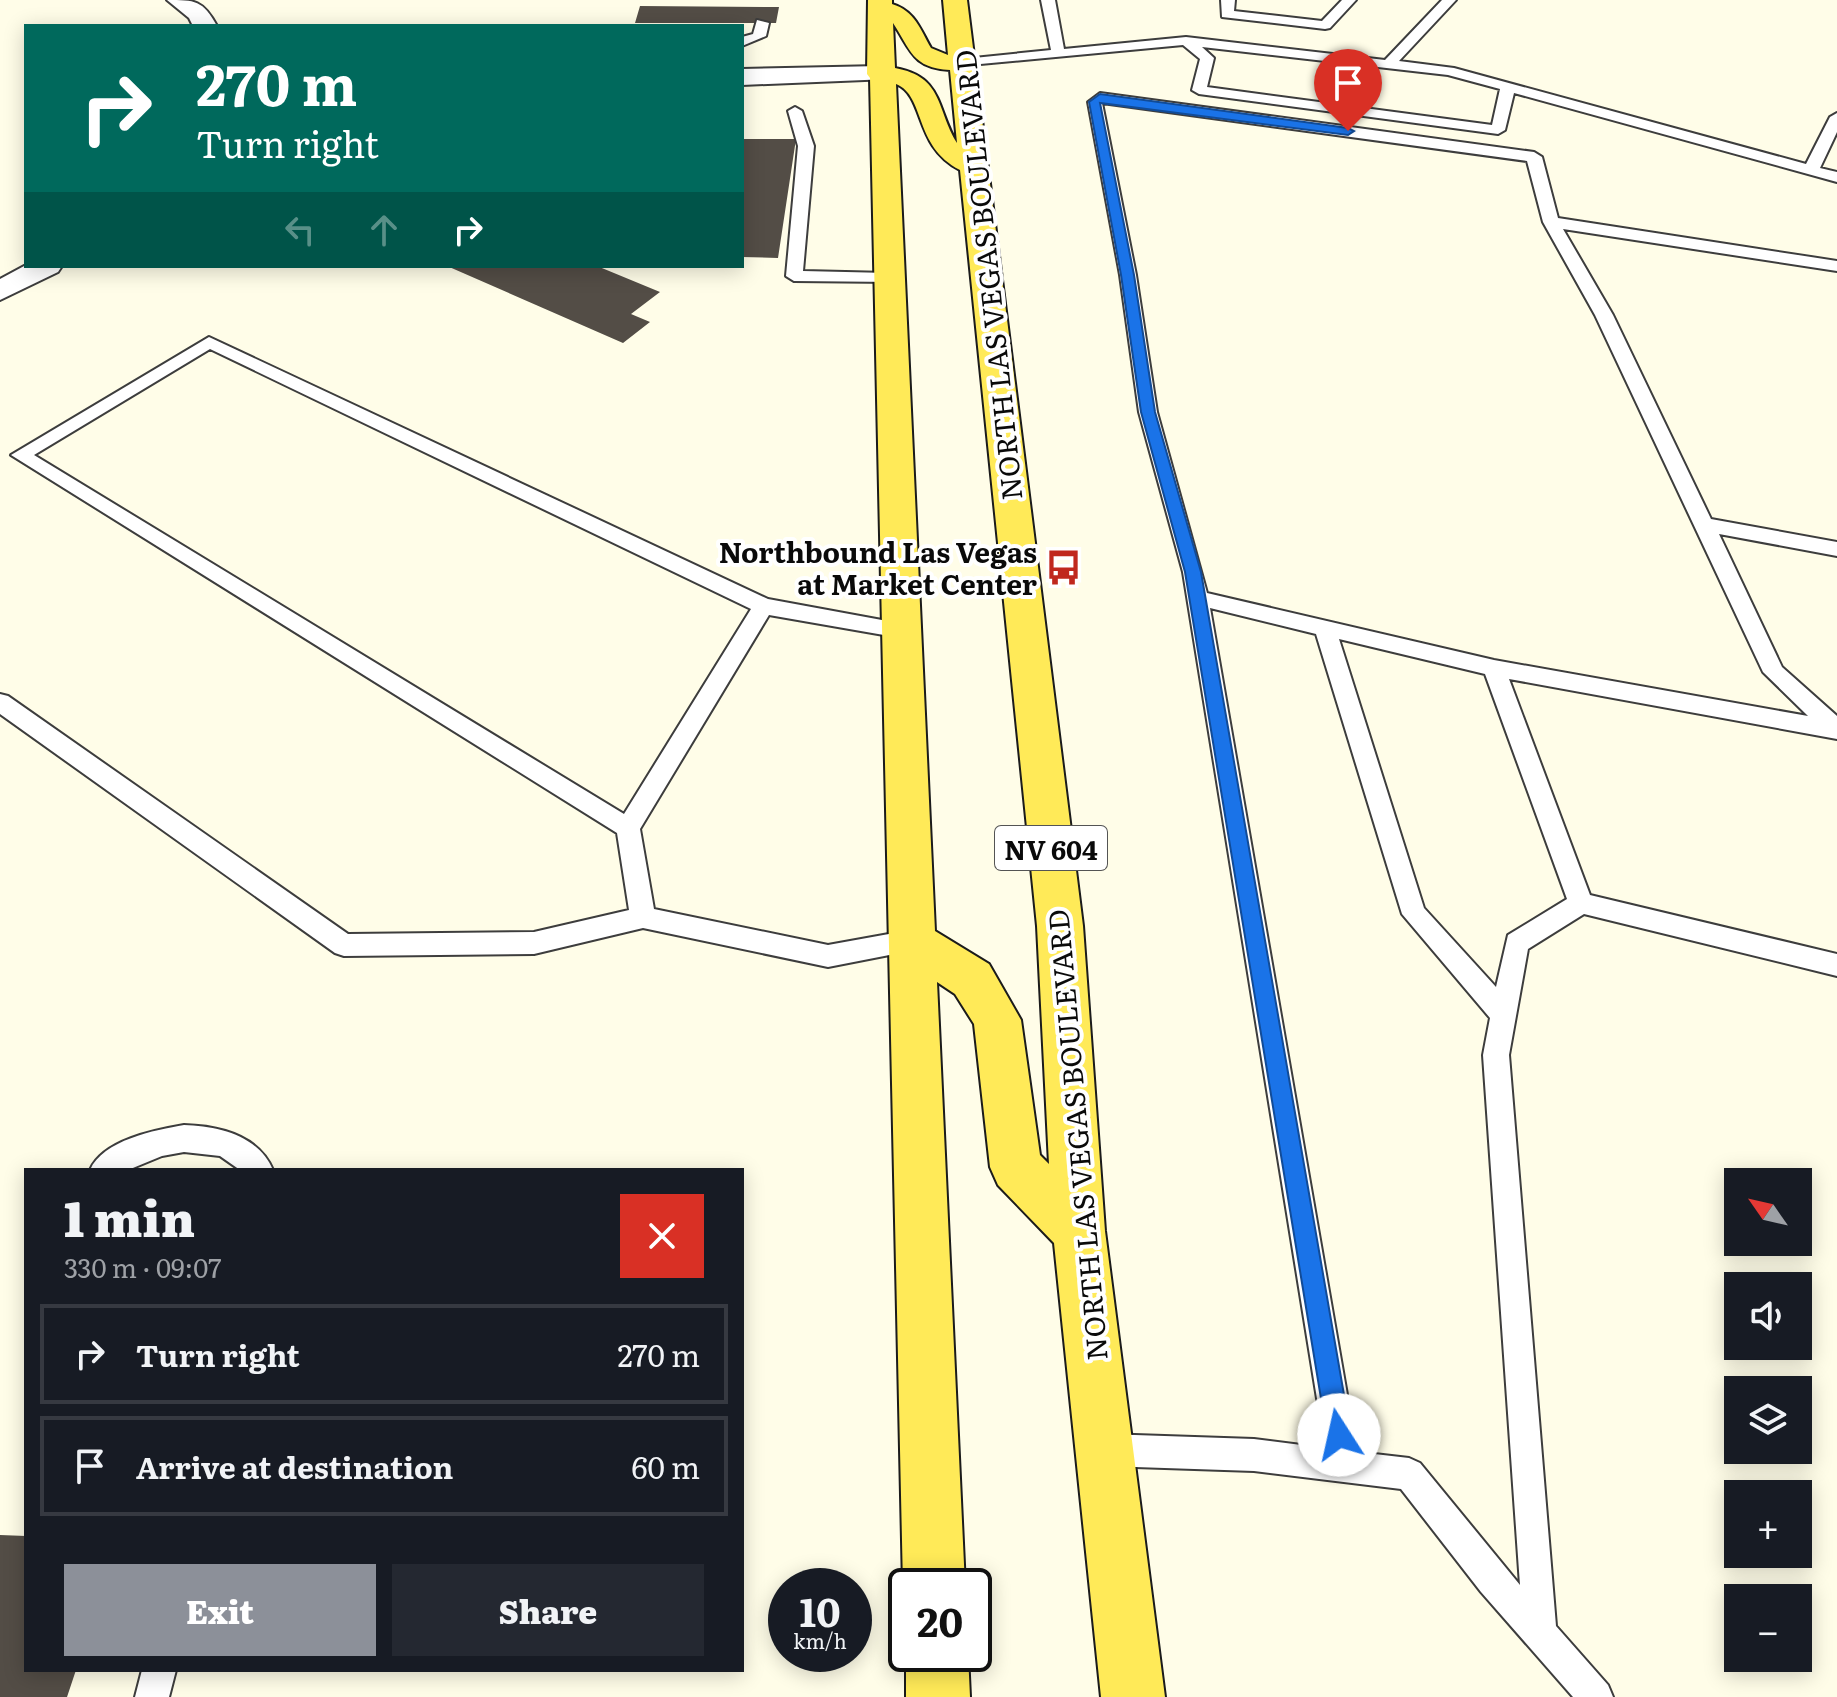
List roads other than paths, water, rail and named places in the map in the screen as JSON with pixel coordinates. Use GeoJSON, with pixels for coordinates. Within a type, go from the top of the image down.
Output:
{"type":"FeatureCollection","features":[{"type":"Feature","properties":{"kind":"main road","name":"NORTH LAS VEGAS BOULEVARD"},"geometry":{"type":"LineString","coordinates":[[955,0],[1060,926],[1079,1231],[1133,1697]]}},
{"type":"Feature","properties":{"kind":"main road"},"geometry":{"type":"LineString","coordinates":[[933,1568],[880,4],[908,22],[922,53],[941,62],[964,63]]}},
{"type":"Feature","properties":{"kind":"main road"},"geometry":{"type":"LineString","coordinates":[[880,74],[894,74],[915,82],[930,104],[931,116],[946,148],[975,166]]}},
{"type":"Feature","properties":{"kind":"main road"},"geometry":{"type":"LineString","coordinates":[[911,941],[972,979],[997,1020],[1016,1167],[1079,1231]]}},
{"type":"Feature","properties":{"kind":"main road"},"geometry":{"type":"LineString","coordinates":[[937,1672],[938,1697]]}},
{"type":"Feature","properties":{"kind":"street"},"geometry":{"type":"LineString","coordinates":[[179,0],[199,14],[204,24]]}},
{"type":"Feature","properties":{"kind":"street"},"geometry":{"type":"LineString","coordinates":[[744,77],[880,74]]}},
{"type":"Feature","properties":{"kind":"street"},"geometry":{"type":"LineString","coordinates":[[0,291],[43,268]]}},
{"type":"Feature","properties":{"kind":"lane"},"geometry":{"type":"LineString","coordinates":[[1048,0],[1058,53]]}},
{"type":"Feature","properties":{"kind":"lane"},"geometry":{"type":"LineString","coordinates":[[1251,17],[1267,0]]}},
{"type":"Feature","properties":{"kind":"lane"},"geometry":{"type":"LineString","coordinates":[[1228,7],[1251,17],[1325,25],[1349,0]]}},
{"type":"Feature","properties":{"kind":"lane"},"geometry":{"type":"LineString","coordinates":[[1389,64],[1449,0]]}},
{"type":"Feature","properties":{"kind":"lane"},"geometry":{"type":"LineString","coordinates":[[744,41],[759,36],[762,23]]}},
{"type":"Feature","properties":{"kind":"lane"},"geometry":{"type":"LineString","coordinates":[[964,63],[1186,41],[1449,71],[1837,177]]}},
{"type":"Feature","properties":{"kind":"lane"},"geometry":{"type":"LineString","coordinates":[[1186,41],[1207,58],[1199,90],[1498,130],[1508,87]]}},
{"type":"Feature","properties":{"kind":"lane"},"geometry":{"type":"LineString","coordinates":[[1344,1466],[1193,572],[1148,412],[1128,275],[1095,102],[1100,97],[1534,157],[1551,222],[1604,315],[1774,672],[1837,729]]}},
{"type":"Feature","properties":{"kind":"lane"},"geometry":{"type":"LineString","coordinates":[[795,111],[806,146],[794,276],[888,278]]}},
{"type":"Feature","properties":{"kind":"lane"},"geometry":{"type":"LineString","coordinates":[[1811,170],[1837,117]]}},
{"type":"Feature","properties":{"kind":"lane"},"geometry":{"type":"LineString","coordinates":[[1551,222],[1837,266]]}},
{"type":"Feature","properties":{"kind":"lane"},"geometry":{"type":"LineString","coordinates":[[0,467],[209,342],[764,606],[901,630]]}},
{"type":"Feature","properties":{"kind":"lane"},"geometry":{"type":"LineString","coordinates":[[20,455],[628,828]]}},
{"type":"Feature","properties":{"kind":"lane"},"geometry":{"type":"LineString","coordinates":[[1704,525],[1837,549]]}},
{"type":"Feature","properties":{"kind":"lane"},"geometry":{"type":"LineString","coordinates":[[1197,598],[1494,668],[1837,729]]}},
{"type":"Feature","properties":{"kind":"lane"},"geometry":{"type":"LineString","coordinates":[[643,917],[628,828],[764,606]]}},
{"type":"Feature","properties":{"kind":"lane"},"geometry":{"type":"LineString","coordinates":[[1325,628],[1414,914],[1504,1015]]}},
{"type":"Feature","properties":{"kind":"lane"},"geometry":{"type":"LineString","coordinates":[[1494,668],[1581,903]]}},
{"type":"Feature","properties":{"kind":"lane"},"geometry":{"type":"LineString","coordinates":[[0,702],[344,945],[534,943],[643,917],[828,956],[911,941]]}},
{"type":"Feature","properties":{"kind":"lane"},"geometry":{"type":"LineString","coordinates":[[1540,1633],[1496,1055],[1517,943],[1581,903],[1837,965]]}},
{"type":"Feature","properties":{"kind":"lane"},"geometry":{"type":"LineString","coordinates":[[107,1168],[118,1159],[157,1142],[192,1137],[224,1143],[250,1157],[258,1168]]}},
{"type":"Feature","properties":{"kind":"lane"},"geometry":{"type":"LineString","coordinates":[[1105,1450],[1254,1455],[1409,1474],[1493,1580],[1596,1697]]}},
{"type":"Feature","properties":{"kind":"lane"},"geometry":{"type":"LineString","coordinates":[[152,1697],[158,1672]]}},
{"type":"Feature","properties":{"kind":"place","name":"Northbound Las Vegas at Market Center"},"geometry":{"type":"Point","coordinates":[1063,567]}}]}
